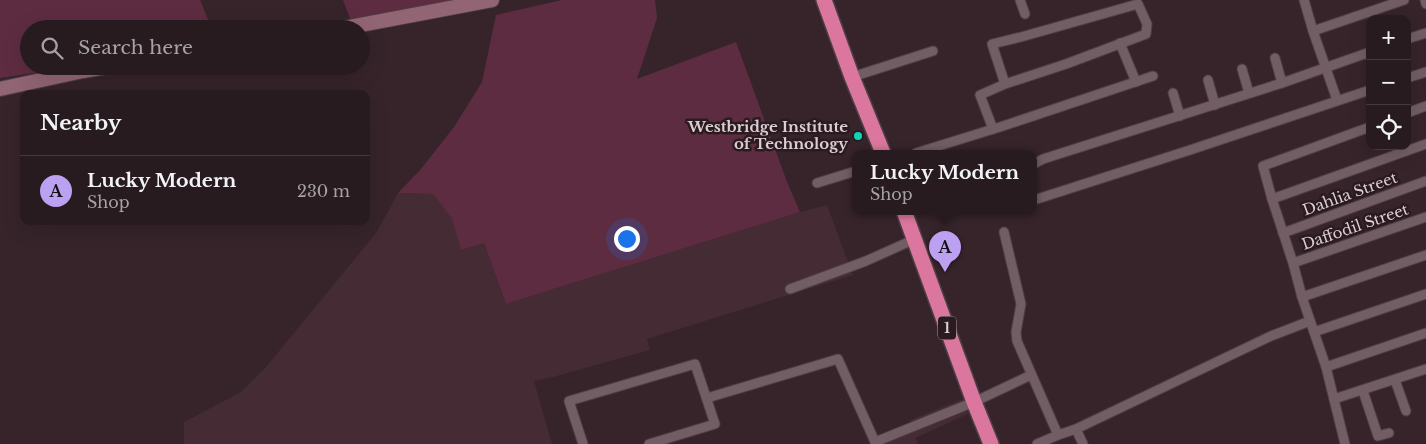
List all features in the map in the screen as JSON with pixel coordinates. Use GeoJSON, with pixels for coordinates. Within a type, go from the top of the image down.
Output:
{"type":"FeatureCollection","features":[{"type":"Feature","properties":{"kind":"highway"},"geometry":{"type":"LineString","coordinates":[[824,0],[852,77],[882,150]]}},
{"type":"Feature","properties":{"kind":"highway","name":"1"},"geometry":{"type":"LineString","coordinates":[[905,215],[991,444]]}},
{"type":"Feature","properties":{"kind":"street"},"geometry":{"type":"LineString","coordinates":[[370,23],[492,0]]}},
{"type":"Feature","properties":{"kind":"street"},"geometry":{"type":"LineString","coordinates":[[1020,0],[1025,14]]}},
{"type":"Feature","properties":{"kind":"street"},"geometry":{"type":"LineString","coordinates":[[1304,0],[1336,100]]}},
{"type":"Feature","properties":{"kind":"street"},"geometry":{"type":"LineString","coordinates":[[1313,31],[1404,0]]}},
{"type":"Feature","properties":{"kind":"street"},"geometry":{"type":"LineString","coordinates":[[1425,0],[1426,4]]}},
{"type":"Feature","properties":{"kind":"street"},"geometry":{"type":"LineString","coordinates":[[993,128],[980,95],[1005,84],[1066,64],[1146,34],[1147,24],[1138,4],[992,44],[1005,84]]}},
{"type":"Feature","properties":{"kind":"street"},"geometry":{"type":"LineString","coordinates":[[1411,38],[1426,33]]}},
{"type":"Feature","properties":{"kind":"street"},"geometry":{"type":"LineString","coordinates":[[1120,43],[1136,82]]}},
{"type":"Feature","properties":{"kind":"street"},"geometry":{"type":"LineString","coordinates":[[852,77],[933,52]]}},
{"type":"Feature","properties":{"kind":"street"},"geometry":{"type":"LineString","coordinates":[[1037,162],[1282,83],[1325,66],[1366,53]]}},
{"type":"Feature","properties":{"kind":"street"},"geometry":{"type":"LineString","coordinates":[[1274,58],[1282,83]]}},
{"type":"Feature","properties":{"kind":"street"},"geometry":{"type":"LineString","coordinates":[[1242,69],[1249,93]]}},
{"type":"Feature","properties":{"kind":"street"},"geometry":{"type":"LineString","coordinates":[[1411,77],[1426,72]]}},
{"type":"Feature","properties":{"kind":"street"},"geometry":{"type":"LineString","coordinates":[[0,89],[65,75]]}},
{"type":"Feature","properties":{"kind":"street"},"geometry":{"type":"LineString","coordinates":[[925,150],[1152,76]]}},
{"type":"Feature","properties":{"kind":"street"},"geometry":{"type":"LineString","coordinates":[[1208,80],[1215,105]]}},
{"type":"Feature","properties":{"kind":"street"},"geometry":{"type":"LineString","coordinates":[[1037,199],[1366,91]]}},
{"type":"Feature","properties":{"kind":"street"},"geometry":{"type":"LineString","coordinates":[[1173,93],[1180,116]]}},
{"type":"Feature","properties":{"kind":"street"},"geometry":{"type":"LineString","coordinates":[[1411,112],[1426,106]]}},
{"type":"Feature","properties":{"kind":"street"},"geometry":{"type":"LineString","coordinates":[[1344,444],[1326,367],[1302,297],[1263,166],[1366,128]]}},
{"type":"Feature","properties":{"kind":"street"},"geometry":{"type":"LineString","coordinates":[[1272,199],[1426,144]]}},
{"type":"Feature","properties":{"kind":"street"},"geometry":{"type":"LineString","coordinates":[[817,183],[852,173]]}},
{"type":"Feature","properties":{"kind":"street","name":"Dahlia Street"},"geometry":{"type":"LineString","coordinates":[[1283,233],[1426,181]]}},
{"type":"Feature","properties":{"kind":"street","name":"Daffodil Street"},"geometry":{"type":"LineString","coordinates":[[1293,263],[1426,217]]}},
{"type":"Feature","properties":{"kind":"street"},"geometry":{"type":"LineString","coordinates":[[1004,232],[1021,304],[1016,332],[1017,341],[1058,435]]}},
{"type":"Feature","properties":{"kind":"street"},"geometry":{"type":"LineString","coordinates":[[790,289],[866,261],[914,239]]}},
{"type":"Feature","properties":{"kind":"street"},"geometry":{"type":"LineString","coordinates":[[1302,297],[1426,255]]}},
{"type":"Feature","properties":{"kind":"street"},"geometry":{"type":"LineString","coordinates":[[1314,332],[1426,294]]}},
{"type":"Feature","properties":{"kind":"street"},"geometry":{"type":"LineString","coordinates":[[1037,444],[1076,429],[1271,336],[1310,321]]}},
{"type":"Feature","properties":{"kind":"street"},"geometry":{"type":"LineString","coordinates":[[1326,367],[1426,333]]}},
{"type":"Feature","properties":{"kind":"street"},"geometry":{"type":"LineString","coordinates":[[707,398],[838,359],[875,442],[974,402],[1031,375]]}},
{"type":"Feature","properties":{"kind":"street"},"geometry":{"type":"LineString","coordinates":[[583,444],[569,401],[695,364],[715,424],[649,444]]}},
{"type":"Feature","properties":{"kind":"street"},"geometry":{"type":"LineString","coordinates":[[1334,399],[1426,369]]}},
{"type":"Feature","properties":{"kind":"street"},"geometry":{"type":"LineString","coordinates":[[1395,380],[1406,411]]}},
{"type":"Feature","properties":{"kind":"street"},"geometry":{"type":"LineString","coordinates":[[1363,391],[1378,436],[1389,433]]}},
{"type":"Feature","properties":{"kind":"street"},"geometry":{"type":"LineString","coordinates":[[1076,429],[1083,444]]}},
{"type":"Feature","properties":{"kind":"shaded area"},"geometry":{"type":"Polygon","coordinates":[[[0,0],[200,0],[208,20],[20,20],[20,75],[0,78],[0,0]]]}},
{"type":"Feature","properties":{"kind":"shaded area"},"geometry":{"type":"Polygon","coordinates":[[[343,0],[468,0],[357,20],[351,20],[343,0]]]}},
{"type":"Feature","properties":{"kind":"shaded area"},"geometry":{"type":"Polygon","coordinates":[[[562,0],[655,0],[657,18],[637,79],[736,42],[787,182],[800,212],[506,304],[484,243],[461,250],[452,219],[433,194],[398,193],[421,169],[454,127],[482,82],[496,15],[562,0]]]}},
{"type":"Feature","properties":{"kind":"shaded area"},"geometry":{"type":"Polygon","coordinates":[[[398,193],[433,194],[452,219],[461,250],[484,243],[506,304],[827,205],[853,275],[647,339],[650,350],[534,381],[552,444],[184,444],[184,422],[241,392],[266,367],[376,233],[398,193]]]}},
{"type":"Feature","properties":{"kind":"shaded area"},"geometry":{"type":"Polygon","coordinates":[[[963,399],[968,414],[915,438],[918,444],[877,444],[913,426],[910,420],[963,399]]]}},
{"type":"Feature","properties":{"kind":"place","name":"Westbridge Institute of Technology"},"geometry":{"type":"Point","coordinates":[858,136]}},
{"type":"Feature","properties":{"kind":"place","name":"Lucky Modern"},"geometry":{"type":"Point","coordinates":[945,272]}}]}
